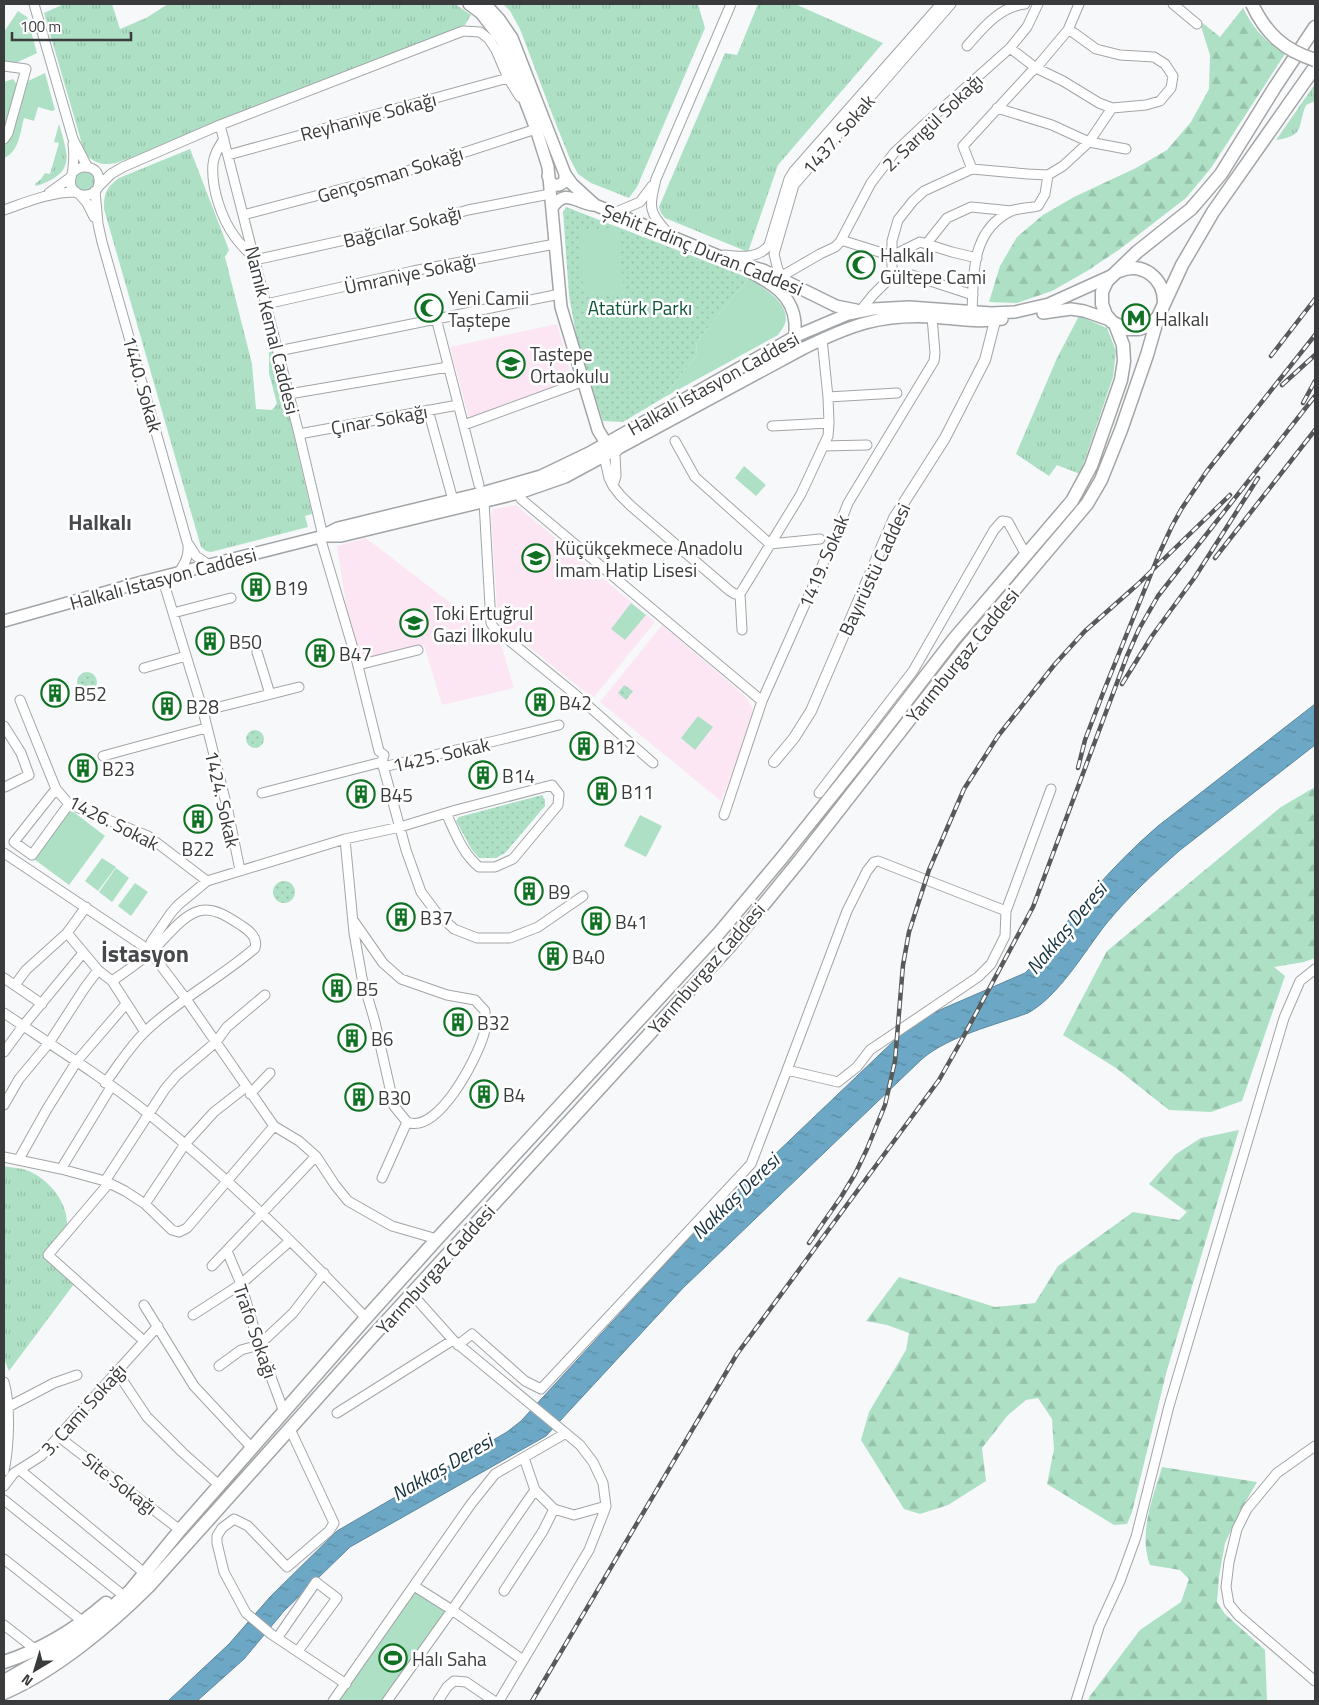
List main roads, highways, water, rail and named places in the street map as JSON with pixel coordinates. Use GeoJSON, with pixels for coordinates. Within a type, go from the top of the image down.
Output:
{"type":"FeatureCollection","features":[{"type":"Feature","properties":{"kind":"main road"},"geometry":{"type":"LineString","coordinates":[[469,4],[481,12],[502,40],[536,129],[548,167],[561,307],[598,430],[606,443],[622,446]]}},
{"type":"Feature","properties":{"kind":"main road","name":"Şehit Erdinç Duran Caddesi"},"geometry":{"type":"LineString","coordinates":[[485,4],[499,19],[512,38],[564,174],[595,205],[733,262],[763,270],[785,279],[836,306],[860,311]]}},
{"type":"Feature","properties":{"kind":"main road"},"geometry":{"type":"LineString","coordinates":[[1252,4],[1259,19],[1269,33],[1289,49],[1301,56],[1315,60]]}},
{"type":"Feature","properties":{"kind":"main road"},"geometry":{"type":"LineString","coordinates":[[1315,27],[1221,174],[1191,209],[1138,252],[1104,286],[1102,298],[1104,310],[1112,322],[1126,329],[1139,329],[1150,325],[1158,317],[1182,265],[1213,212],[1315,67]]}},
{"type":"Feature","properties":{"kind":"main road"},"geometry":{"type":"LineString","coordinates":[[548,176],[551,184],[554,186],[560,185],[565,181],[564,174]]}},
{"type":"Feature","properties":{"kind":"main road"},"geometry":{"type":"LineString","coordinates":[[552,208],[559,199],[565,197],[595,205]]}},
{"type":"Feature","properties":{"kind":"main road"},"geometry":{"type":"LineString","coordinates":[[703,402],[714,391],[784,351],[790,346],[796,336],[793,312],[784,294],[770,283],[733,262]]}},
{"type":"Feature","properties":{"kind":"main road"},"geometry":{"type":"LineString","coordinates":[[1115,274],[1135,268],[1151,274],[1162,287],[1164,304]]}},
{"type":"Feature","properties":{"kind":"main road","name":"Halkalı İstasyon Caddesi"},"geometry":{"type":"LineString","coordinates":[[322,536],[341,536],[541,476],[589,453],[796,336],[840,317],[873,309],[909,307],[1002,314],[1032,309],[1067,298],[1115,274]]}},
{"type":"Feature","properties":{"kind":"main road","name":"Halkalı İstasyon Caddesi"},"geometry":{"type":"LineString","coordinates":[[4,621],[179,572],[322,536],[338,528],[482,493],[519,493],[565,477],[822,339],[847,328],[884,318],[932,317],[980,321],[1061,309],[1084,311],[1112,322]]}},
{"type":"Feature","properties":{"kind":"main road","name":"Yarımburgaz Caddesi"},"geometry":{"type":"LineString","coordinates":[[169,1563],[729,947],[800,860],[966,647],[1087,504],[1101,480],[1122,430],[1148,355],[1158,317]]}},
{"type":"Feature","properties":{"kind":"main road","name":"Yarımburgaz Caddesi"},"geometry":{"type":"LineString","coordinates":[[146,1568],[437,1238],[719,933],[874,743],[954,639],[1072,501],[1091,466],[1121,380],[1124,361],[1123,345],[1112,322]]}},
{"type":"Feature","properties":{"kind":"main road"},"geometry":{"type":"LineString","coordinates":[[1026,556],[1037,564]]}},
{"type":"Feature","properties":{"kind":"main road"},"geometry":{"type":"LineString","coordinates":[[366,1318],[379,1330]]}},
{"type":"Feature","properties":{"kind":"main road"},"geometry":{"type":"LineString","coordinates":[[4,1693],[41,1673],[99,1632],[128,1607],[169,1563]]}},
{"type":"Feature","properties":{"kind":"main road"},"geometry":{"type":"LineString","coordinates":[[5,1701],[88,1650],[126,1620],[153,1588],[169,1563]]}},
{"type":"Feature","properties":{"kind":"main road"},"geometry":{"type":"LineString","coordinates":[[4,1662],[36,1650],[61,1636],[119,1592],[146,1568]]}},
{"type":"Feature","properties":{"kind":"main road"},"geometry":{"type":"LineString","coordinates":[[4,1681],[41,1660],[89,1628],[130,1591],[146,1568]]}},
{"type":"Feature","properties":{"kind":"main road"},"geometry":{"type":"LineString","coordinates":[[4,1658],[20,1657]]}},
{"type":"Feature","properties":{"kind":"water","name":"Nakkaş Deresi"},"geometry":{"type":"Polygon","coordinates":[[[1315,704],[1315,745],[1179,851],[1150,877],[1114,914],[1061,985],[1039,1005],[1028,1013],[945,1044],[922,1059],[683,1288],[546,1436],[350,1547],[284,1611],[244,1659],[197,1701],[168,1701],[229,1644],[270,1597],[337,1531],[507,1432],[521,1421],[704,1222],[900,1035],[926,1016],[1025,973],[1091,893],[1140,842],[1315,704]]]}},
{"type":"Feature","properties":{"kind":"railway"},"geometry":{"type":"LineString","coordinates":[[1271,356],[1315,299]]}},
{"type":"Feature","properties":{"kind":"railway"},"geometry":{"type":"LineString","coordinates":[[1078,768],[1085,740],[1103,693],[1172,526],[1207,471],[1315,335]]}},
{"type":"Feature","properties":{"kind":"railway"},"geometry":{"type":"LineString","coordinates":[[1282,385],[1315,355]]}},
{"type":"Feature","properties":{"kind":"railway"},"geometry":{"type":"LineString","coordinates":[[1303,403],[1315,381]]}},
{"type":"Feature","properties":{"kind":"railway"},"geometry":{"type":"LineString","coordinates":[[532,1701],[737,1354],[939,1080],[960,1043],[1033,907],[1127,656],[1139,629],[1158,596],[1315,396]]}},
{"type":"Feature","properties":{"kind":"railway"},"geometry":{"type":"LineString","coordinates":[[1215,558],[1315,430]]}},
{"type":"Feature","properties":{"kind":"railway"},"geometry":{"type":"LineString","coordinates":[[1122,684],[1152,636],[1195,577],[1258,478]]}},
{"type":"Feature","properties":{"kind":"railway"},"geometry":{"type":"LineString","coordinates":[[809,1243],[855,1174],[885,1105],[895,1061],[903,965],[909,932],[929,870],[964,789],[998,736],[1055,664],[1085,631],[1137,585],[1230,495]]}},
{"type":"Feature","properties":{"kind":"place","name":"Halkalı Gültepe Cami"},"geometry":{"type":"Point","coordinates":[861,265]}},
{"type":"Feature","properties":{"kind":"place","name":"Yeni Camii Taştepe"},"geometry":{"type":"Point","coordinates":[429,308]}},
{"type":"Feature","properties":{"kind":"place","name":"Halkalı"},"geometry":{"type":"Point","coordinates":[1136,318]}},
{"type":"Feature","properties":{"kind":"place","name":"Taştepe Ortaokulu"},"geometry":{"type":"Point","coordinates":[511,364]}},
{"type":"Feature","properties":{"kind":"place","name":"Küçükçekmece Anadolu İmam Hatip Lisesi"},"geometry":{"type":"Point","coordinates":[536,558]}},
{"type":"Feature","properties":{"kind":"place","name":"B19"},"geometry":{"type":"Point","coordinates":[256,587]}},
{"type":"Feature","properties":{"kind":"place","name":"Toki Ertuğrul Gazi İlkokulu"},"geometry":{"type":"Point","coordinates":[414,623]}},
{"type":"Feature","properties":{"kind":"place","name":"B50"},"geometry":{"type":"Point","coordinates":[210,641]}},
{"type":"Feature","properties":{"kind":"place","name":"B47"},"geometry":{"type":"Point","coordinates":[320,653]}},
{"type":"Feature","properties":{"kind":"place","name":"B52"},"geometry":{"type":"Point","coordinates":[55,693]}},
{"type":"Feature","properties":{"kind":"place","name":"B42"},"geometry":{"type":"Point","coordinates":[540,702]}},
{"type":"Feature","properties":{"kind":"place","name":"B28"},"geometry":{"type":"Point","coordinates":[167,706]}},
{"type":"Feature","properties":{"kind":"place","name":"B12"},"geometry":{"type":"Point","coordinates":[584,746]}},
{"type":"Feature","properties":{"kind":"place","name":"B23"},"geometry":{"type":"Point","coordinates":[83,768]}},
{"type":"Feature","properties":{"kind":"place","name":"B14"},"geometry":{"type":"Point","coordinates":[483,775]}},
{"type":"Feature","properties":{"kind":"place","name":"B11"},"geometry":{"type":"Point","coordinates":[602,791]}},
{"type":"Feature","properties":{"kind":"place","name":"B45"},"geometry":{"type":"Point","coordinates":[361,794]}},
{"type":"Feature","properties":{"kind":"place","name":"B22"},"geometry":{"type":"Point","coordinates":[198,819]}},
{"type":"Feature","properties":{"kind":"place","name":"B9"},"geometry":{"type":"Point","coordinates":[529,891]}},
{"type":"Feature","properties":{"kind":"place","name":"B37"},"geometry":{"type":"Point","coordinates":[401,917]}},
{"type":"Feature","properties":{"kind":"place","name":"B41"},"geometry":{"type":"Point","coordinates":[596,921]}},
{"type":"Feature","properties":{"kind":"place","name":"B40"},"geometry":{"type":"Point","coordinates":[553,956]}},
{"type":"Feature","properties":{"kind":"place","name":"B5"},"geometry":{"type":"Point","coordinates":[337,988]}},
{"type":"Feature","properties":{"kind":"place","name":"B32"},"geometry":{"type":"Point","coordinates":[458,1022]}},
{"type":"Feature","properties":{"kind":"place","name":"B6"},"geometry":{"type":"Point","coordinates":[352,1038]}},
{"type":"Feature","properties":{"kind":"place","name":"B4"},"geometry":{"type":"Point","coordinates":[484,1094]}},
{"type":"Feature","properties":{"kind":"place","name":"B30"},"geometry":{"type":"Point","coordinates":[359,1097]}},
{"type":"Feature","properties":{"kind":"place","name":"Halı Saha"},"geometry":{"type":"Point","coordinates":[393,1658]}},
{"type":"Feature","properties":{"kind":"district","name":"Halkalı"},"geometry":{"type":"Point","coordinates":[100,522]}},
{"type":"Feature","properties":{"kind":"district","name":"İstasyon"},"geometry":{"type":"Point","coordinates":[145,953]}},
{"type":"Feature","properties":{"kind":"park label","name":"Atatürk Parkı"},"geometry":{"type":"Point","coordinates":[640,307]}}]}
